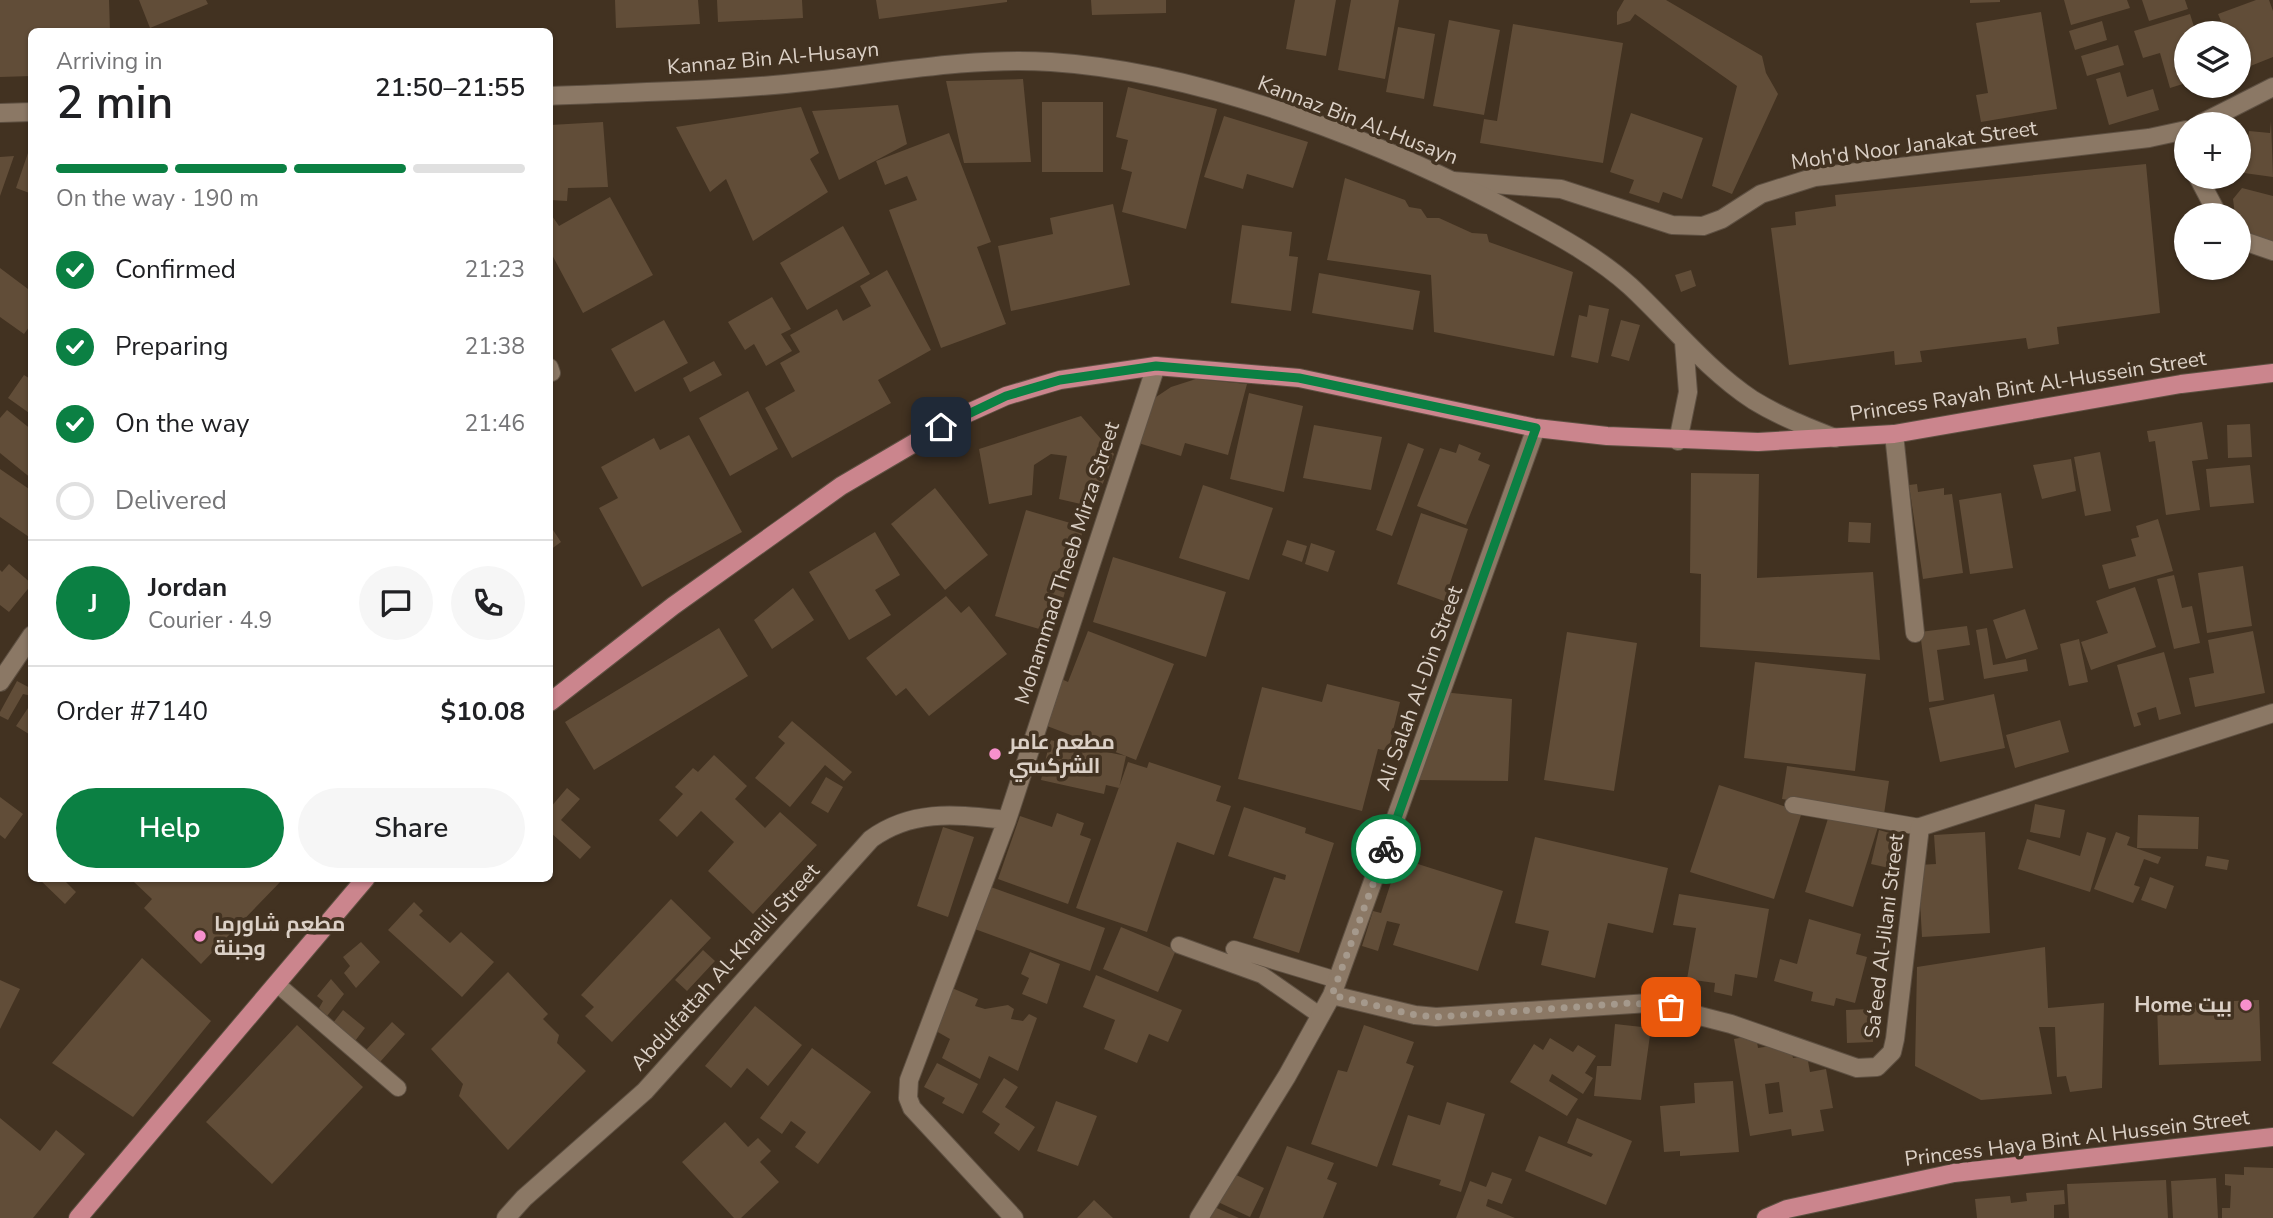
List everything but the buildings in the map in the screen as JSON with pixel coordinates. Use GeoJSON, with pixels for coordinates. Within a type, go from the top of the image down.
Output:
{"type":"FeatureCollection","features":[{"type":"Feature","properties":{"kind":"main road","name":"Princess Rayah Bint Al-Hussein Street"},"geometry":{"type":"LineString","coordinates":[[553,700],[769,535],[841,486],[957,418],[1006,396],[1060,380],[1156,366],[1299,378],[1536,428],[1678,441],[1836,439],[1894,434],[2181,384],[2273,373]]}},
{"type":"Feature","properties":{"kind":"main road"},"geometry":{"type":"LineString","coordinates":[[78,1218],[363,882]]}},
{"type":"Feature","properties":{"kind":"main road","name":"Princess Haya Bint Al Hussein Street"},"geometry":{"type":"LineString","coordinates":[[1766,1218],[1787,1209],[1954,1174],[2273,1137]]}},
{"type":"Feature","properties":{"kind":"street","name":"Kannaz Bin Al-Husayn"},"geometry":{"type":"LineString","coordinates":[[553,96],[732,89],[936,65],[1004,62],[1084,65],[1191,86],[1272,107],[1454,181],[1525,218],[1596,260],[1628,285],[1717,373],[1754,400],[1794,422],[1836,439]]}},
{"type":"Feature","properties":{"kind":"street"},"geometry":{"type":"LineString","coordinates":[[2224,112],[2273,87]]}},
{"type":"Feature","properties":{"kind":"street"},"geometry":{"type":"LineString","coordinates":[[0,113],[28,112]]}},
{"type":"Feature","properties":{"kind":"street","name":"Moh'd Noor Janakat Street"},"geometry":{"type":"LineString","coordinates":[[1454,181],[1561,189],[1671,225],[1703,226],[1721,219],[1761,194],[1815,177],[2174,138]]}},
{"type":"Feature","properties":{"kind":"street"},"geometry":{"type":"LineString","coordinates":[[2251,243],[2273,251]]}},
{"type":"Feature","properties":{"kind":"street"},"geometry":{"type":"LineString","coordinates":[[1678,441],[1688,392],[1684,342]]}},
{"type":"Feature","properties":{"kind":"street","name":"Mohammad Theeb Mirza Street"},"geometry":{"type":"LineString","coordinates":[[1009,1217],[918,1115],[908,1098],[909,1080],[1007,820],[1156,366]]}},
{"type":"Feature","properties":{"kind":"street","name":"Ali Salah Al-Din Street"},"geometry":{"type":"LineString","coordinates":[[1199,1218],[1321,1016],[1335,987],[1536,428]]}},
{"type":"Feature","properties":{"kind":"street"},"geometry":{"type":"LineString","coordinates":[[1894,434],[1915,633]]}},
{"type":"Feature","properties":{"kind":"street"},"geometry":{"type":"LineString","coordinates":[[0,682],[28,641]]}},
{"type":"Feature","properties":{"kind":"street","name":"Sa‘eed Al-Jilani Street"},"geometry":{"type":"LineString","coordinates":[[1335,987],[1403,1013],[1436,1017],[1649,1003],[1731,1024],[1857,1068],[1877,1067],[1892,1052],[1895,1039],[1920,827],[2273,713]]}},
{"type":"Feature","properties":{"kind":"street","name":"Abdulfattah Al-Khalili Street"},"geometry":{"type":"LineString","coordinates":[[506,1218],[524,1198],[645,1091],[871,839],[896,824],[922,816],[952,814],[1007,820]]}},
{"type":"Feature","properties":{"kind":"lane"},"geometry":{"type":"LineString","coordinates":[[1793,805],[1920,827]]}},
{"type":"Feature","properties":{"kind":"lane"},"geometry":{"type":"LineString","coordinates":[[1179,945],[1262,975],[1321,1016]]}},
{"type":"Feature","properties":{"kind":"lane"},"geometry":{"type":"LineString","coordinates":[[1234,949],[1335,987]]}},
{"type":"Feature","properties":{"kind":"lane"},"geometry":{"type":"LineString","coordinates":[[277,984],[398,1088]]}},
{"type":"Feature","properties":{"kind":"way so far"},"geometry":{"type":"LineString","coordinates":[[1386,849],[1332,995],[1380,1008],[1436,1017],[1631,1003],[1671,1007]]}},
{"type":"Feature","properties":{"kind":"place","name":"مطعم عامر الشركسي"},"geometry":{"type":"Point","coordinates":[995,754]}},
{"type":"Feature","properties":{"kind":"place","name":"مطعم شاورما وجبنة"},"geometry":{"type":"Point","coordinates":[200,936]}},
{"type":"Feature","properties":{"kind":"place","name":"Home بيت"},"geometry":{"type":"Point","coordinates":[2246,1005]}},
{"type":"Feature","properties":{"kind":"route"},"geometry":{"type":"LineString","coordinates":[[941,427],[1006,396],[1060,380],[1156,366],[1299,378],[1536,428],[1386,849]]}}]}
